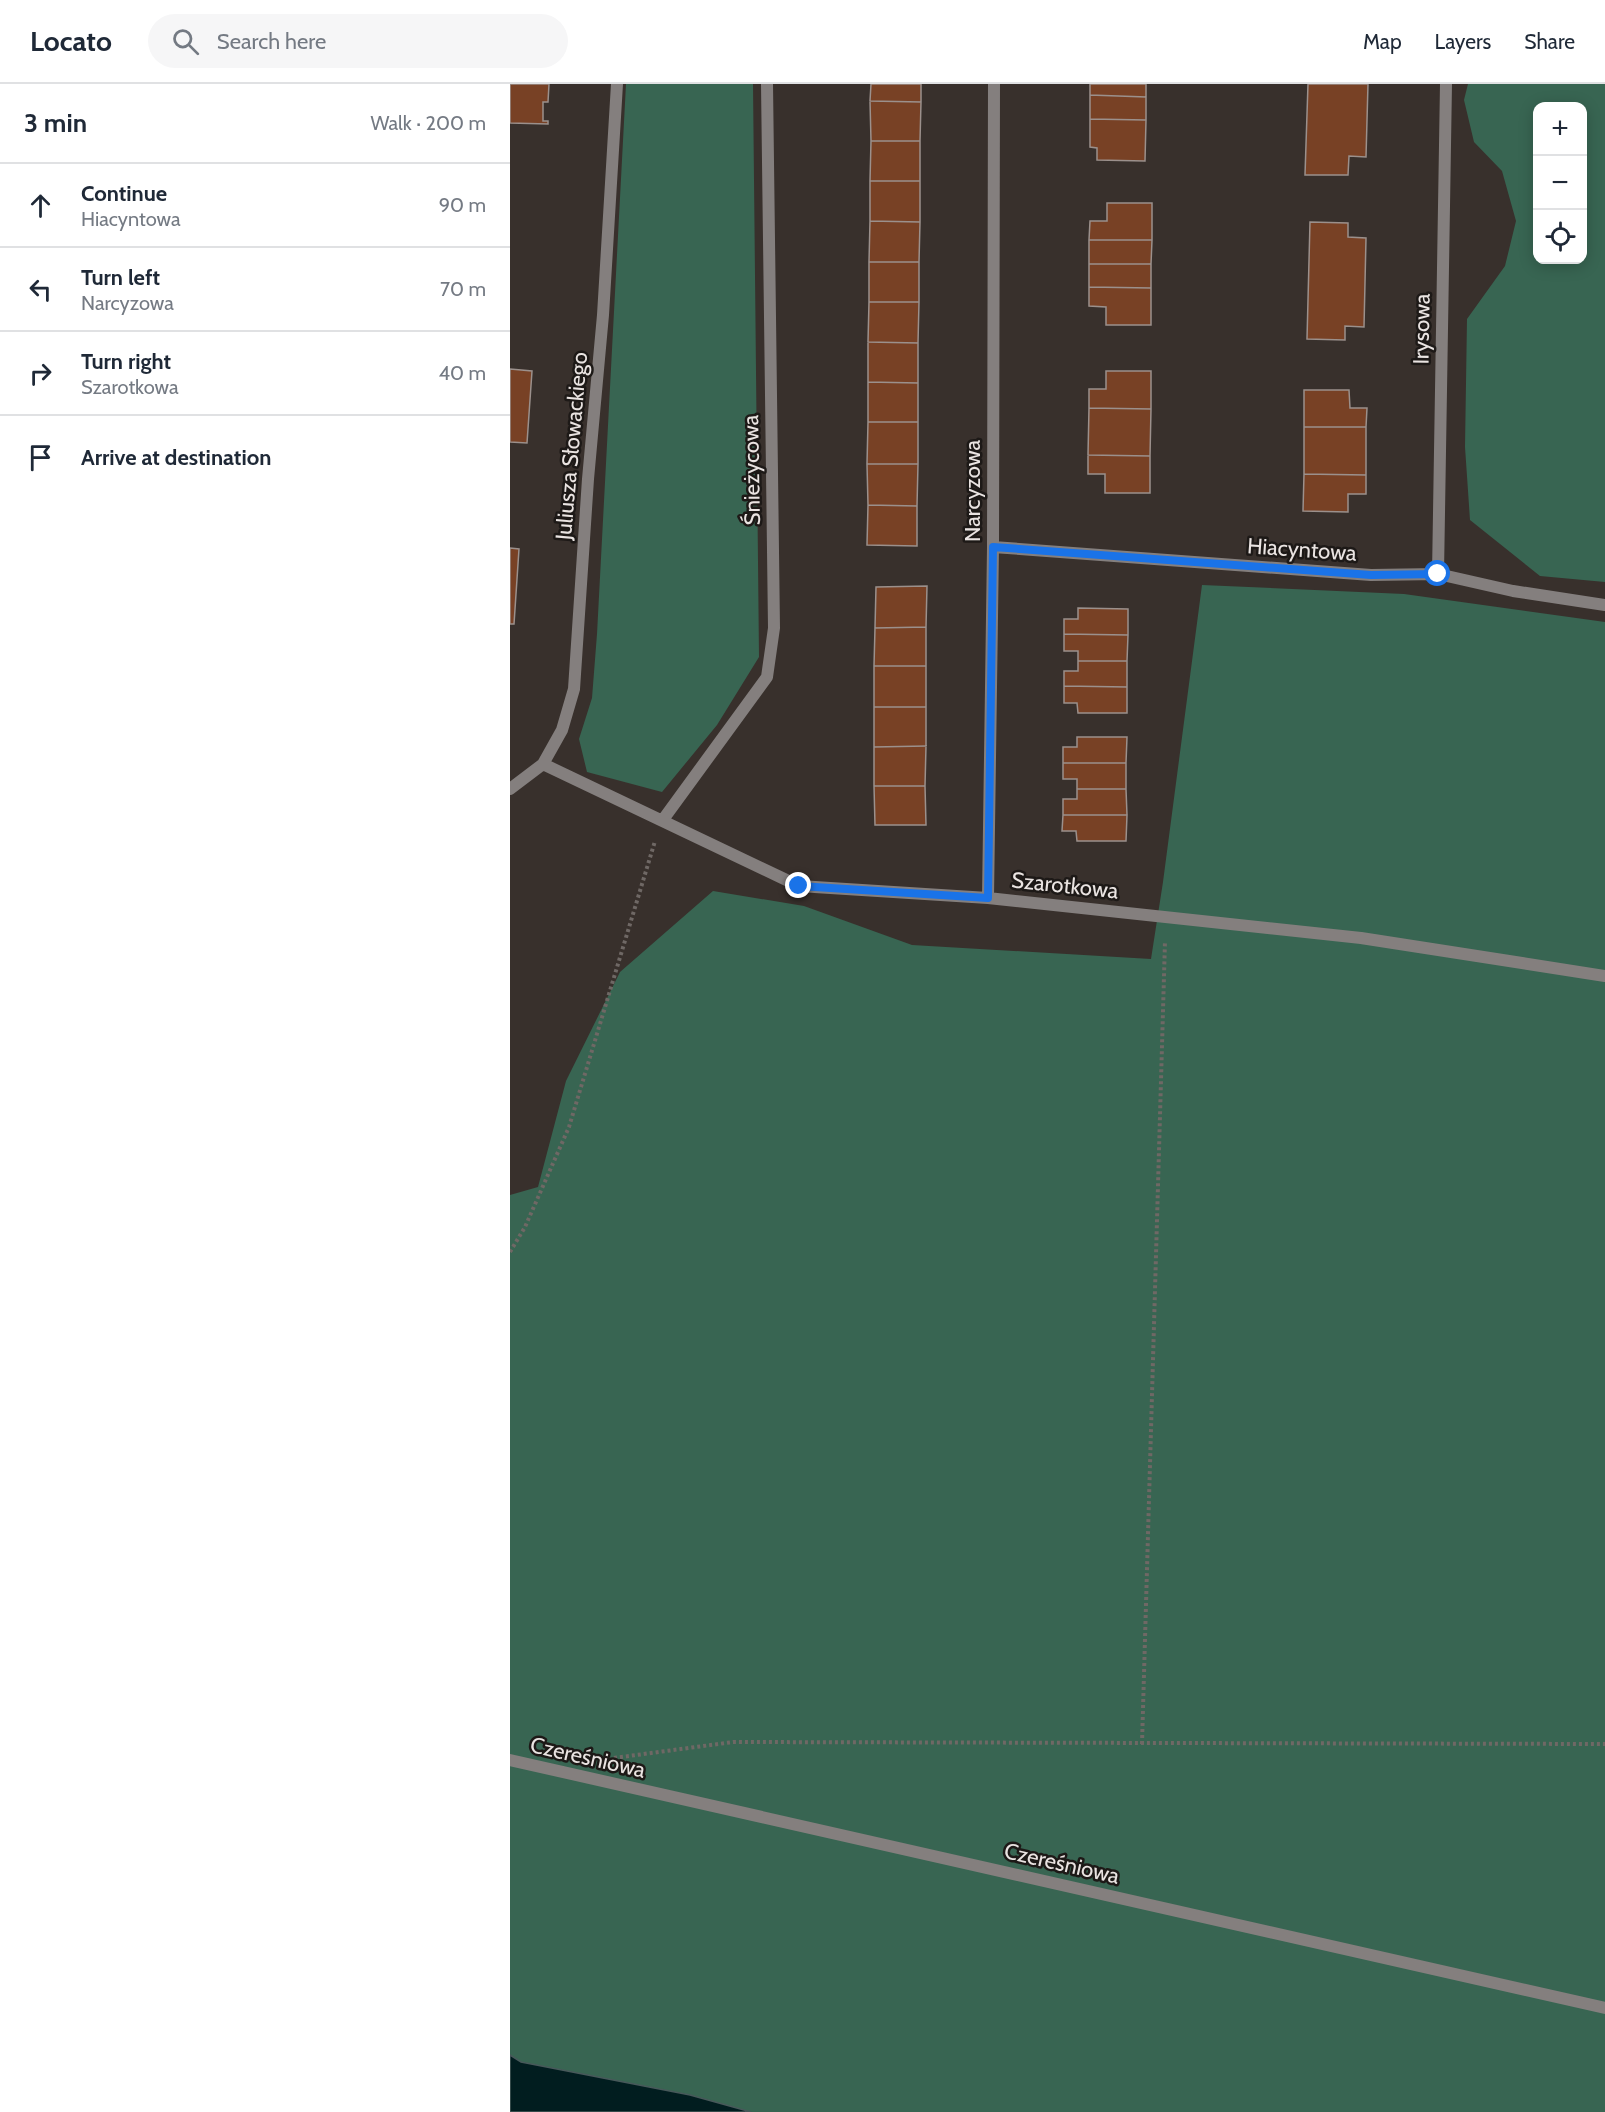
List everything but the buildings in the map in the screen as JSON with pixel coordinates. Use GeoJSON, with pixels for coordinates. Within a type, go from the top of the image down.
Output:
{"type":"FeatureCollection","features":[{"type":"Feature","properties":{"kind":"street","name":"Juliusza Słowackiego"},"geometry":{"type":"LineString","coordinates":[[510,789],[543,764],[562,730],[574,689],[587,490],[603,315],[617,84]]}},
{"type":"Feature","properties":{"kind":"street","name":"Śnieżycowa"},"geometry":{"type":"LineString","coordinates":[[662,821],[767,677],[774,627],[767,84]]}},
{"type":"Feature","properties":{"kind":"street","name":"Narcyzowa"},"geometry":{"type":"LineString","coordinates":[[988,898],[993,547],[994,84]]}},
{"type":"Feature","properties":{"kind":"street","name":"Irysowa"},"geometry":{"type":"LineString","coordinates":[[1438,574],[1446,84]]}},
{"type":"Feature","properties":{"kind":"street","name":"Hiacyntowa"},"geometry":{"type":"LineString","coordinates":[[993,547],[1371,575],[1438,574],[1513,591],[1605,605]]}},
{"type":"Feature","properties":{"kind":"street","name":"Szarotkowa"},"geometry":{"type":"LineString","coordinates":[[543,764],[799,886],[988,898],[1361,938],[1605,976]]}},
{"type":"Feature","properties":{"kind":"street","name":"Czereśniowa"},"geometry":{"type":"LineString","coordinates":[[510,1760],[1605,2008]]}},
{"type":"Feature","properties":{"kind":"path"},"geometry":{"type":"LineString","coordinates":[[510,1252],[525,1227],[569,1127],[662,821]]}},
{"type":"Feature","properties":{"kind":"path"},"geometry":{"type":"LineString","coordinates":[[1142,1744],[1166,917]]}},
{"type":"Feature","properties":{"kind":"path"},"geometry":{"type":"LineString","coordinates":[[608,1759],[733,1742],[1605,1744]]}},
{"type":"Feature","properties":{"kind":"green space"},"geometry":{"type":"Polygon","coordinates":[[[626,84],[753,84],[759,657],[717,725],[662,792],[587,772],[579,739],[592,698],[597,634],[626,84]]]}},
{"type":"Feature","properties":{"kind":"green space"},"geometry":{"type":"Polygon","coordinates":[[[1468,84],[1605,84],[1605,582],[1540,576],[1470,520],[1465,447],[1467,319],[1505,266],[1516,221],[1502,171],[1474,142],[1464,100],[1468,84]]]}},
{"type":"Feature","properties":{"kind":"green space"},"geometry":{"type":"Polygon","coordinates":[[[1202,585],[1404,594],[1605,622],[1605,2112],[751,2112],[690,2095],[521,2062],[510,2055],[510,1195],[538,1187],[566,1081],[620,972],[713,891],[804,906],[912,945],[1151,959],[1202,585]]]}},
{"type":"Feature","properties":{"kind":"water"},"geometry":{"type":"Polygon","coordinates":[[[510,2055],[521,2062],[690,2095],[751,2112],[510,2112],[510,2055]]]}},
{"type":"Feature","properties":{"kind":"route"},"geometry":{"type":"LineString","coordinates":[[799,886],[988,898],[993,547],[1371,575],[1438,574]]}}]}
